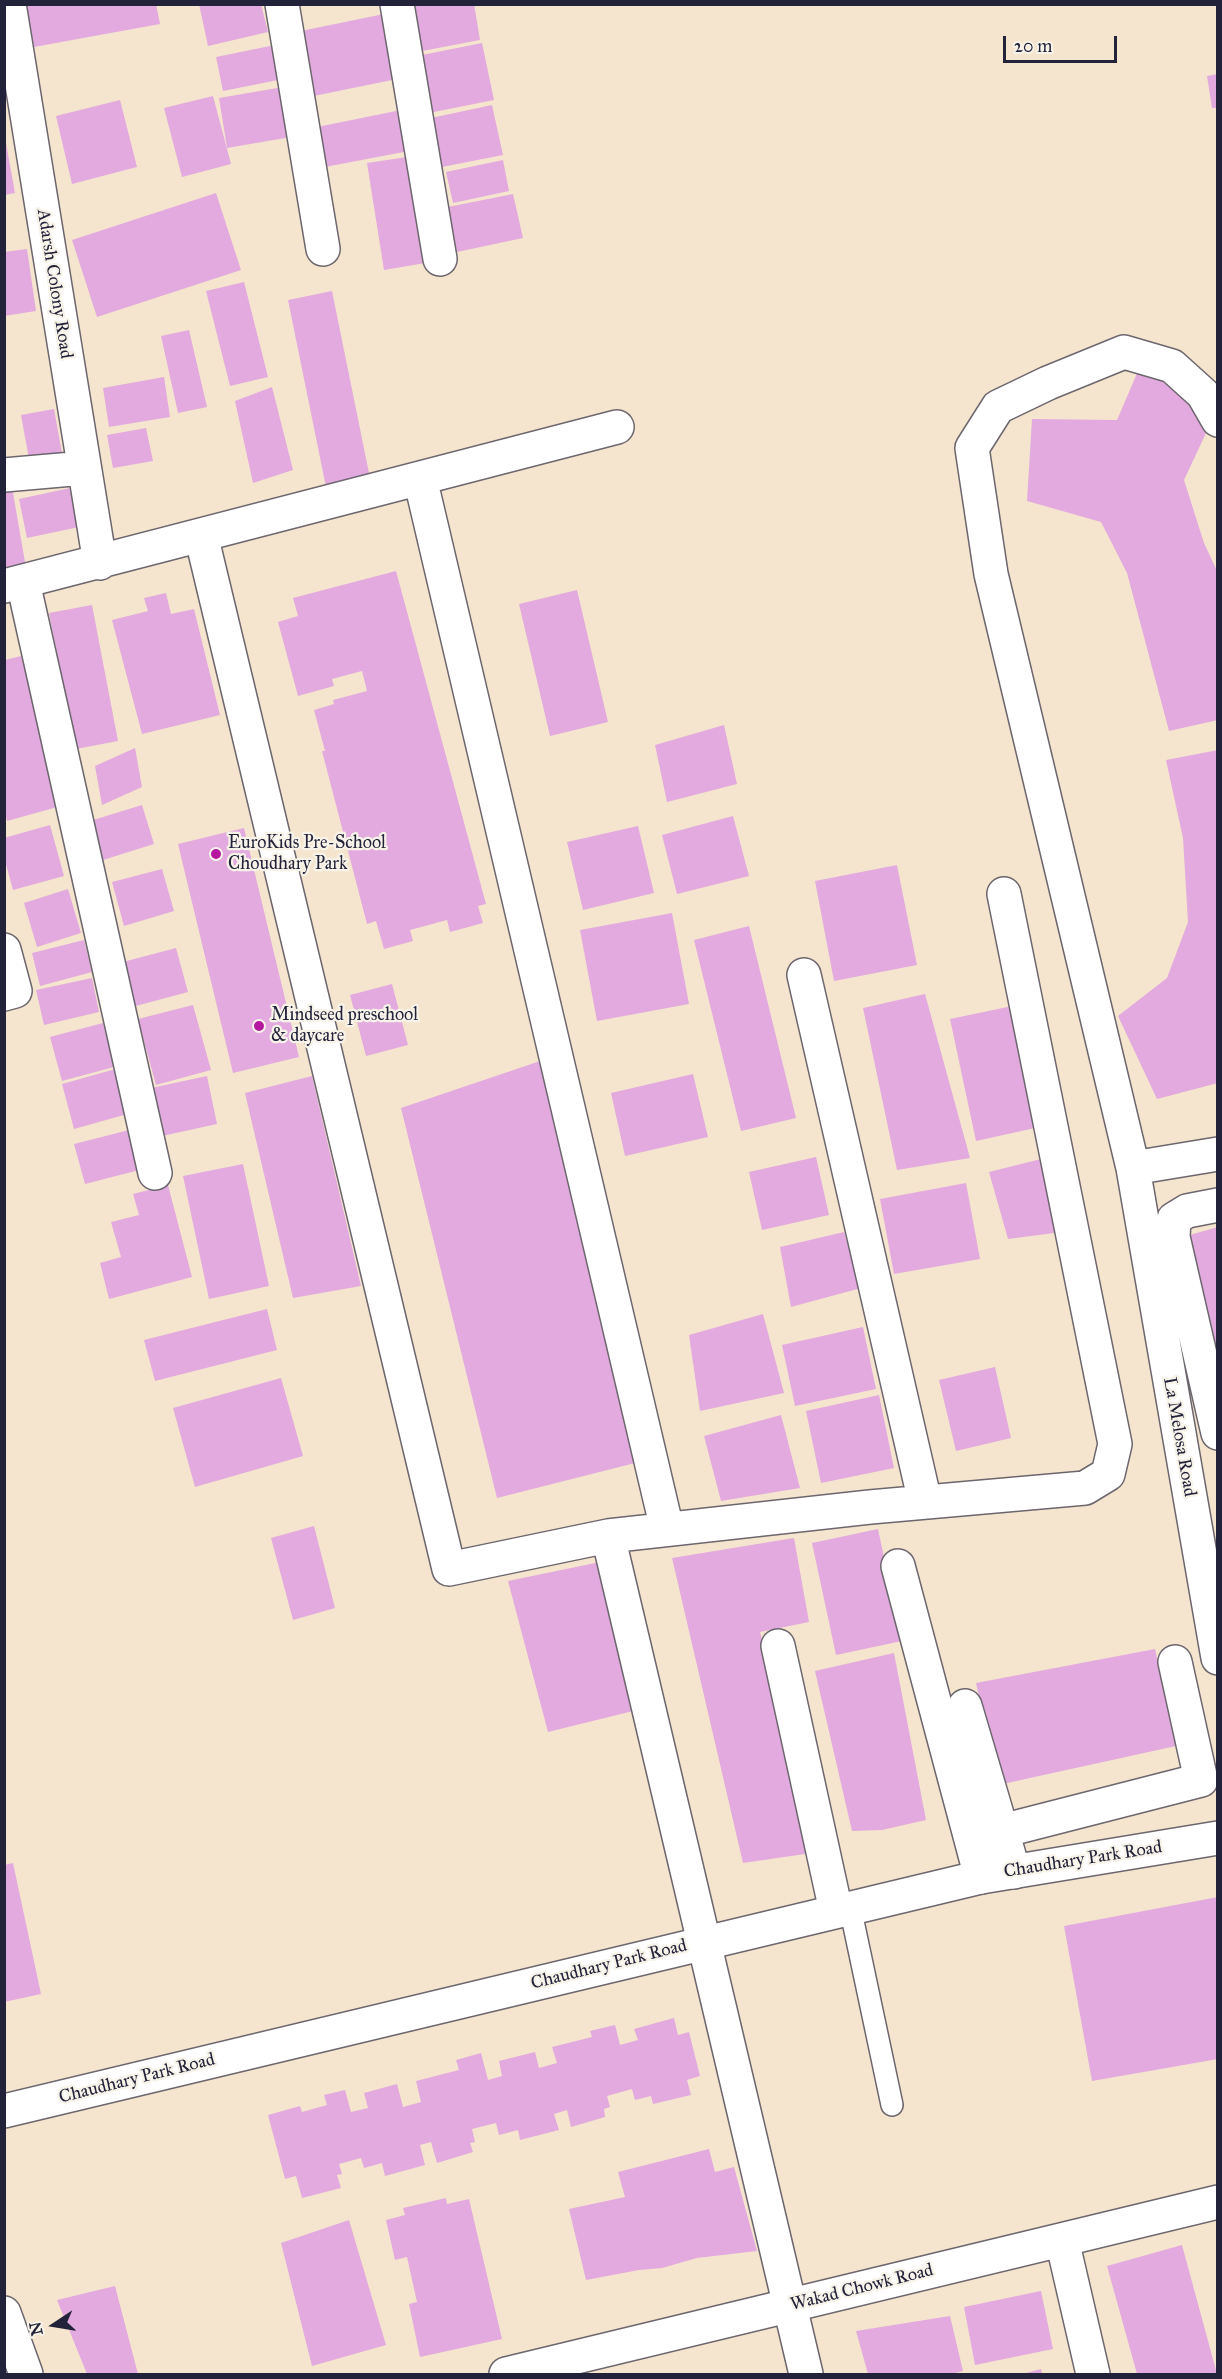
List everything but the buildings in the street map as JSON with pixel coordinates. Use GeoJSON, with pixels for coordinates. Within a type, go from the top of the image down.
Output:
{"type":"FeatureCollection","features":[{"type":"Feature","properties":{"kind":"street","name":"Adarsh Colony Road"},"geometry":{"type":"LineString","coordinates":[[9,4],[100,563]]}},
{"type":"Feature","properties":{"kind":"street"},"geometry":{"type":"LineString","coordinates":[[282,4],[322,249]]}},
{"type":"Feature","properties":{"kind":"street"},"geometry":{"type":"LineString","coordinates":[[397,4],[440,259]]}},
{"type":"Feature","properties":{"kind":"street","name":"La Melosa Road"},"geometry":{"type":"LineString","coordinates":[[1218,420],[1203,394],[1172,366],[1124,352],[1048,383],[998,407],[972,448],[991,574],[1133,1168],[1214,1613],[1218,1658]]}},
{"type":"Feature","properties":{"kind":"street"},"geometry":{"type":"LineString","coordinates":[[155,1173],[14,584],[617,427]]}},
{"type":"Feature","properties":{"kind":"street"},"geometry":{"type":"LineString","coordinates":[[4,475],[84,468]]}},
{"type":"Feature","properties":{"kind":"street"},"geometry":{"type":"LineString","coordinates":[[420,478],[667,1529]]}},
{"type":"Feature","properties":{"kind":"street"},"geometry":{"type":"LineString","coordinates":[[201,535],[449,1569],[608,1536],[925,1502],[1085,1488],[1108,1474],[1115,1444],[1004,894]]}},
{"type":"Feature","properties":{"kind":"street"},"geometry":{"type":"LineString","coordinates":[[4,950],[15,991],[4,994]]}},
{"type":"Feature","properties":{"kind":"street"},"geometry":{"type":"LineString","coordinates":[[804,975],[925,1502]]}},
{"type":"Feature","properties":{"kind":"street"},"geometry":{"type":"LineString","coordinates":[[1133,1168],[1218,1154]]}},
{"type":"Feature","properties":{"kind":"street"},"geometry":{"type":"LineString","coordinates":[[1218,1205],[1186,1211],[1174,1219],[1173,1237],[1218,1433]]}},
{"type":"Feature","properties":{"kind":"street"},"geometry":{"type":"LineString","coordinates":[[608,1536],[806,2374]]}},
{"type":"Feature","properties":{"kind":"street"},"geometry":{"type":"LineString","coordinates":[[898,1566],[981,1877]]}},
{"type":"Feature","properties":{"kind":"street"},"geometry":{"type":"LineString","coordinates":[[778,1646],[843,1909]]}},
{"type":"Feature","properties":{"kind":"street"},"geometry":{"type":"LineString","coordinates":[[1002,1831],[1202,1780],[1175,1662]]}},
{"type":"Feature","properties":{"kind":"street"},"geometry":{"type":"LineString","coordinates":[[965,1706],[1014,1872]]}},
{"type":"Feature","properties":{"kind":"street","name":"Chaudhary Park Road"},"geometry":{"type":"LineString","coordinates":[[4,2111],[981,1877],[1218,1838]]}},
{"type":"Feature","properties":{"kind":"street","name":"Wakad Chowk Road"},"geometry":{"type":"LineString","coordinates":[[506,2374],[1218,2202]]}},
{"type":"Feature","properties":{"kind":"street"},"geometry":{"type":"LineString","coordinates":[[1062,2240],[1094,2374]]}},
{"type":"Feature","properties":{"kind":"street"},"geometry":{"type":"LineString","coordinates":[[4,2313],[26,2374]]}},
{"type":"Feature","properties":{"kind":"lane"},"geometry":{"type":"LineString","coordinates":[[843,1909],[892,2105]]}},
{"type":"Feature","properties":{"kind":"place","name":"EuroKids Pre-School Choudhary Park"},"geometry":{"type":"Point","coordinates":[216,854]}},
{"type":"Feature","properties":{"kind":"place","name":"Mindseed preschool & daycare"},"geometry":{"type":"Point","coordinates":[259,1026]}}]}
